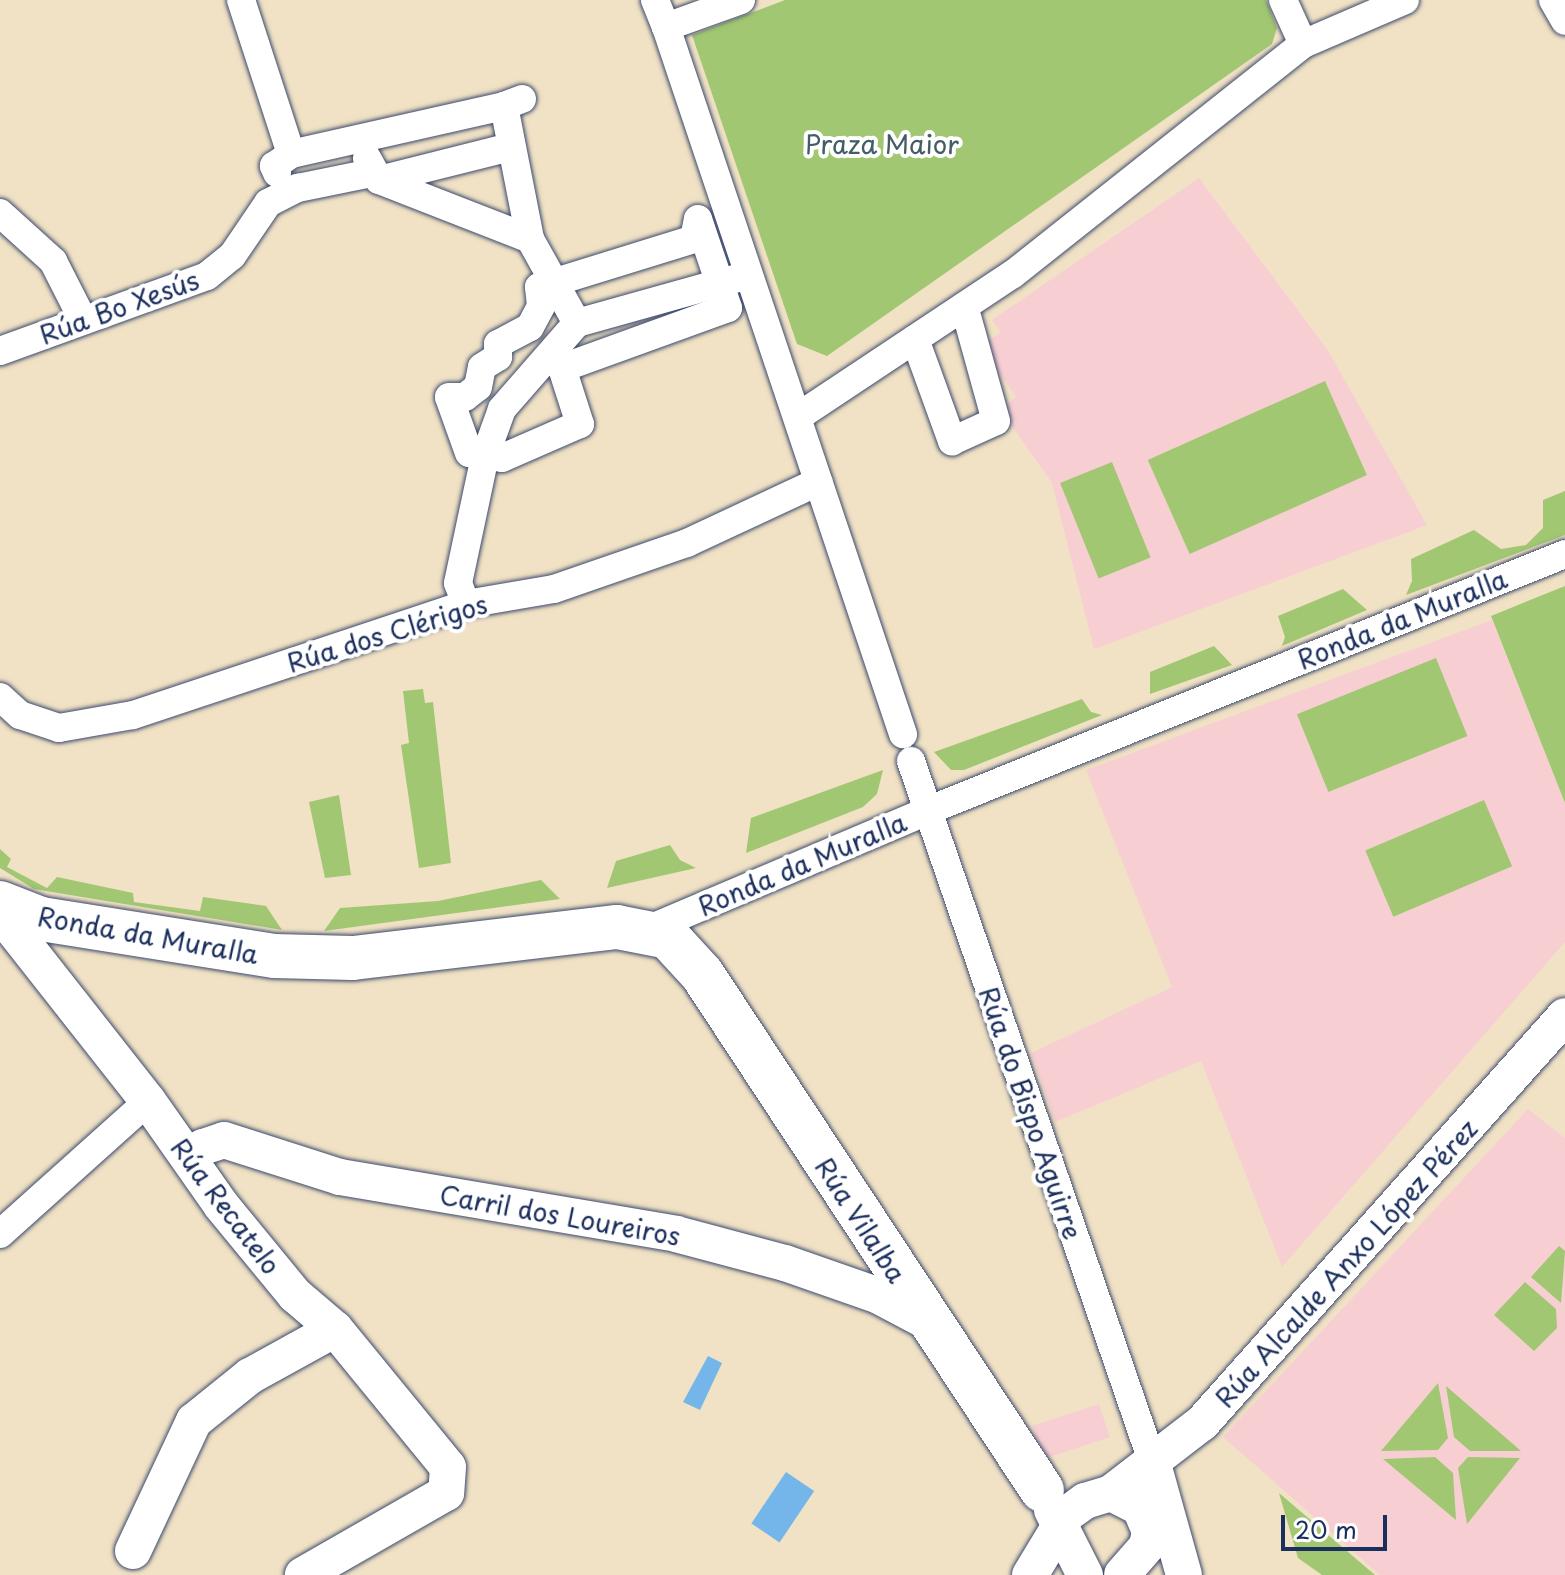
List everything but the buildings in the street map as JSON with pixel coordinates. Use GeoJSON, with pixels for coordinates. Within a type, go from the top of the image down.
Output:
{"type":"FeatureCollection","features":[{"type":"Feature","properties":{"kind":"street"},"geometry":{"type":"LineString","coordinates":[[241,0],[283,176]]}},
{"type":"Feature","properties":{"kind":"street"},"geometry":{"type":"LineString","coordinates":[[655,0],[802,429],[915,339],[1013,274],[1303,44],[1347,22],[1405,0]]}},
{"type":"Feature","properties":{"kind":"street"},"geometry":{"type":"LineString","coordinates":[[666,27],[741,0]]}},
{"type":"Feature","properties":{"kind":"street"},"geometry":{"type":"LineString","coordinates":[[1283,0],[1303,44]]}},
{"type":"Feature","properties":{"kind":"street"},"geometry":{"type":"LineString","coordinates":[[1553,0],[1565,21]]}},
{"type":"Feature","properties":{"kind":"street"},"geometry":{"type":"LineString","coordinates":[[283,176],[361,138],[513,102],[510,147],[530,239],[577,323]]}},
{"type":"Feature","properties":{"kind":"street"},"geometry":{"type":"LineString","coordinates":[[361,138],[376,177],[530,239]]}},
{"type":"Feature","properties":{"kind":"street"},"geometry":{"type":"LineString","coordinates":[[283,176],[376,177],[510,147]]}},
{"type":"Feature","properties":{"kind":"street","name":"Rúa Bo Xesús"},"geometry":{"type":"LineString","coordinates":[[0,351],[82,318],[207,276],[232,256],[283,176]]}},
{"type":"Feature","properties":{"kind":"street"},"geometry":{"type":"LineString","coordinates":[[0,213],[53,261],[82,318]]}},
{"type":"Feature","properties":{"kind":"street"},"geometry":{"type":"LineString","coordinates":[[701,219],[720,283],[728,308],[562,368],[580,424],[502,458],[469,453],[449,397],[465,397],[481,384],[482,367],[498,357],[498,344],[530,327],[541,306],[539,287],[694,239],[701,219]]}},
{"type":"Feature","properties":{"kind":"street"},"geometry":{"type":"LineString","coordinates":[[466,604],[458,583],[485,456],[502,409],[577,323],[751,275]]}},
{"type":"Feature","properties":{"kind":"street"},"geometry":{"type":"LineString","coordinates":[[915,339],[952,441],[996,421],[964,306]]}},
{"type":"Feature","properties":{"kind":"street","name":"Rúa do Bispo Aguirre"},"geometry":{"type":"LineString","coordinates":[[802,429],[927,811],[1153,1464]]}},
{"type":"Feature","properties":{"kind":"street","name":"Rúa dos Clérigos"},"geometry":{"type":"LineString","coordinates":[[0,697],[37,723],[84,726],[133,715],[466,604],[569,584],[687,543],[818,482]]}},
{"type":"Feature","properties":{"kind":"street","name":"Ronda da Muralla"},"geometry":{"type":"LineString","coordinates":[[0,903],[41,919],[274,956],[353,958],[617,927],[647,930],[927,811],[1565,554]]}},
{"type":"Feature","properties":{"kind":"street","name":"Rúa Recatelo"},"geometry":{"type":"LineString","coordinates":[[0,913],[148,1101],[191,1158],[221,1205],[295,1295],[335,1329],[448,1467],[446,1493],[303,1575]]}},
{"type":"Feature","properties":{"kind":"street","name":"Rúa Vilalba"},"geometry":{"type":"LineString","coordinates":[[647,930],[668,937],[702,974],[1051,1508]]}},
{"type":"Feature","properties":{"kind":"street","name":"Rúa Alcalde Anxo López Pérez"},"geometry":{"type":"LineString","coordinates":[[1030,1575],[1051,1508],[1111,1493],[1153,1464],[1202,1423],[1565,1016]]}},
{"type":"Feature","properties":{"kind":"street"},"geometry":{"type":"LineString","coordinates":[[0,1234],[148,1101]]}},
{"type":"Feature","properties":{"kind":"street","name":"Carril dos Loureiros"},"geometry":{"type":"LineString","coordinates":[[191,1158],[203,1147],[224,1140],[340,1177],[676,1234],[785,1263],[879,1296],[926,1321]]}},
{"type":"Feature","properties":{"kind":"street"},"geometry":{"type":"LineString","coordinates":[[133,1551],[194,1421],[250,1376],[335,1329]]}},
{"type":"Feature","properties":{"kind":"street"},"geometry":{"type":"LineString","coordinates":[[1153,1464],[1184,1575]]}},
{"type":"Feature","properties":{"kind":"street"},"geometry":{"type":"LineString","coordinates":[[1111,1493],[1133,1501],[1146,1514],[1150,1538],[1166,1575]]}},
{"type":"Feature","properties":{"kind":"street"},"geometry":{"type":"LineString","coordinates":[[1051,1508],[1085,1575]]}},
{"type":"Feature","properties":{"kind":"street"},"geometry":{"type":"LineString","coordinates":[[1122,1575],[1150,1538]]}},
{"type":"Feature","properties":{"kind":"shaded area"},"geometry":{"type":"Polygon","coordinates":[[[1199,178],[1327,349],[1427,525],[1094,649],[1052,483],[1000,409],[1016,397],[981,346],[1001,332],[992,320],[1199,178]]]}},
{"type":"Feature","properties":{"kind":"shaded area"},"geometry":{"type":"Polygon","coordinates":[[[1492,620],[1565,803],[1565,942],[1282,1267],[1201,1061],[1055,1122],[1031,1053],[1172,987],[1086,770],[1492,620]]]}},
{"type":"Feature","properties":{"kind":"shaded area"},"geometry":{"type":"Polygon","coordinates":[[[1528,1109],[1565,1138],[1565,1575],[1380,1575],[1223,1437],[1528,1109]]]}},
{"type":"Feature","properties":{"kind":"shaded area"},"geometry":{"type":"Polygon","coordinates":[[[1099,1404],[1110,1437],[1043,1459],[1032,1426],[1099,1404]]]}},
{"type":"Feature","properties":{"kind":"green space","name":"Praza Maior"},"geometry":{"type":"Polygon","coordinates":[[[785,0],[1266,0],[1277,28],[1272,44],[827,356],[797,344],[692,35],[785,0]]]}},
{"type":"Feature","properties":{"kind":"green space"},"geometry":{"type":"Polygon","coordinates":[[[1325,381],[1367,475],[1190,554],[1148,460],[1325,381]]]}},
{"type":"Feature","properties":{"kind":"green space"},"geometry":{"type":"Polygon","coordinates":[[[1112,462],[1151,557],[1099,578],[1060,483],[1112,462]]]}},
{"type":"Feature","properties":{"kind":"green space"},"geometry":{"type":"Polygon","coordinates":[[[1565,491],[1565,535],[1406,595],[1412,581],[1411,559],[1474,530],[1501,549],[1526,545],[1543,528],[1543,500],[1565,491]]]}},
{"type":"Feature","properties":{"kind":"green space"},"geometry":{"type":"Polygon","coordinates":[[[1565,586],[1565,803],[1491,616],[1565,586]]]}},
{"type":"Feature","properties":{"kind":"green space"},"geometry":{"type":"Polygon","coordinates":[[[1343,589],[1367,610],[1282,646],[1285,637],[1278,616],[1343,589]]]}},
{"type":"Feature","properties":{"kind":"green space"},"geometry":{"type":"Polygon","coordinates":[[[1214,646],[1232,665],[1150,694],[1150,672],[1214,646]]]}},
{"type":"Feature","properties":{"kind":"green space"},"geometry":{"type":"Polygon","coordinates":[[[1436,658],[1467,736],[1328,792],[1297,714],[1436,658]]]}},
{"type":"Feature","properties":{"kind":"green space"},"geometry":{"type":"Polygon","coordinates":[[[423,689],[425,703],[433,702],[451,863],[419,868],[401,745],[409,743],[403,691],[423,689]]]}},
{"type":"Feature","properties":{"kind":"green space"},"geometry":{"type":"Polygon","coordinates":[[[1082,699],[1091,712],[1102,715],[964,770],[951,770],[934,752],[1082,699]]]}},
{"type":"Feature","properties":{"kind":"green space"},"geometry":{"type":"Polygon","coordinates":[[[883,770],[877,794],[863,807],[746,853],[751,818],[883,770]]]}},
{"type":"Feature","properties":{"kind":"green space"},"geometry":{"type":"Polygon","coordinates":[[[339,795],[351,875],[325,878],[309,802],[339,795]]]}},
{"type":"Feature","properties":{"kind":"green space"},"geometry":{"type":"Polygon","coordinates":[[[1484,800],[1512,866],[1393,917],[1365,850],[1484,800]]]}},
{"type":"Feature","properties":{"kind":"green space"},"geometry":{"type":"Polygon","coordinates":[[[670,845],[680,860],[696,868],[607,888],[616,861],[670,845]]]}},
{"type":"Feature","properties":{"kind":"green space"},"geometry":{"type":"Polygon","coordinates":[[[0,849],[11,859],[7,867],[47,888],[57,877],[133,893],[134,902],[200,911],[203,897],[266,906],[282,930],[34,889],[0,868],[0,849]]]}},
{"type":"Feature","properties":{"kind":"green space"},"geometry":{"type":"Polygon","coordinates":[[[541,880],[560,899],[324,931],[340,908],[438,901],[541,880]]]}},
{"type":"Feature","properties":{"kind":"green space"},"geometry":{"type":"Polygon","coordinates":[[[1559,1246],[1565,1251],[1561,1303],[1531,1277],[1559,1246]]]}},
{"type":"Feature","properties":{"kind":"green space"},"geometry":{"type":"Polygon","coordinates":[[[1525,1282],[1556,1309],[1557,1328],[1534,1351],[1494,1315],[1525,1282]]]}},
{"type":"Feature","properties":{"kind":"green space"},"geometry":{"type":"Polygon","coordinates":[[[1438,1383],[1448,1438],[1438,1450],[1381,1451],[1438,1383]]]}},
{"type":"Feature","properties":{"kind":"green space"},"geometry":{"type":"Polygon","coordinates":[[[1446,1386],[1521,1451],[1470,1451],[1454,1437],[1446,1386]]]}},
{"type":"Feature","properties":{"kind":"green space"},"geometry":{"type":"Polygon","coordinates":[[[1435,1457],[1453,1473],[1456,1520],[1383,1459],[1435,1457]]]}},
{"type":"Feature","properties":{"kind":"green space"},"geometry":{"type":"Polygon","coordinates":[[[1468,1457],[1520,1458],[1467,1524],[1458,1468],[1468,1457]]]}},
{"type":"Feature","properties":{"kind":"green space"},"geometry":{"type":"Polygon","coordinates":[[[1279,1493],[1375,1575],[1322,1575],[1298,1558],[1279,1493]]]}},
{"type":"Feature","properties":{"kind":"water"},"geometry":{"type":"Polygon","coordinates":[[[708,1356],[722,1363],[700,1410],[683,1402],[708,1356]]]}},
{"type":"Feature","properties":{"kind":"water"},"geometry":{"type":"Polygon","coordinates":[[[786,1472],[814,1491],[780,1542],[751,1523],[786,1472]]]}}]}
